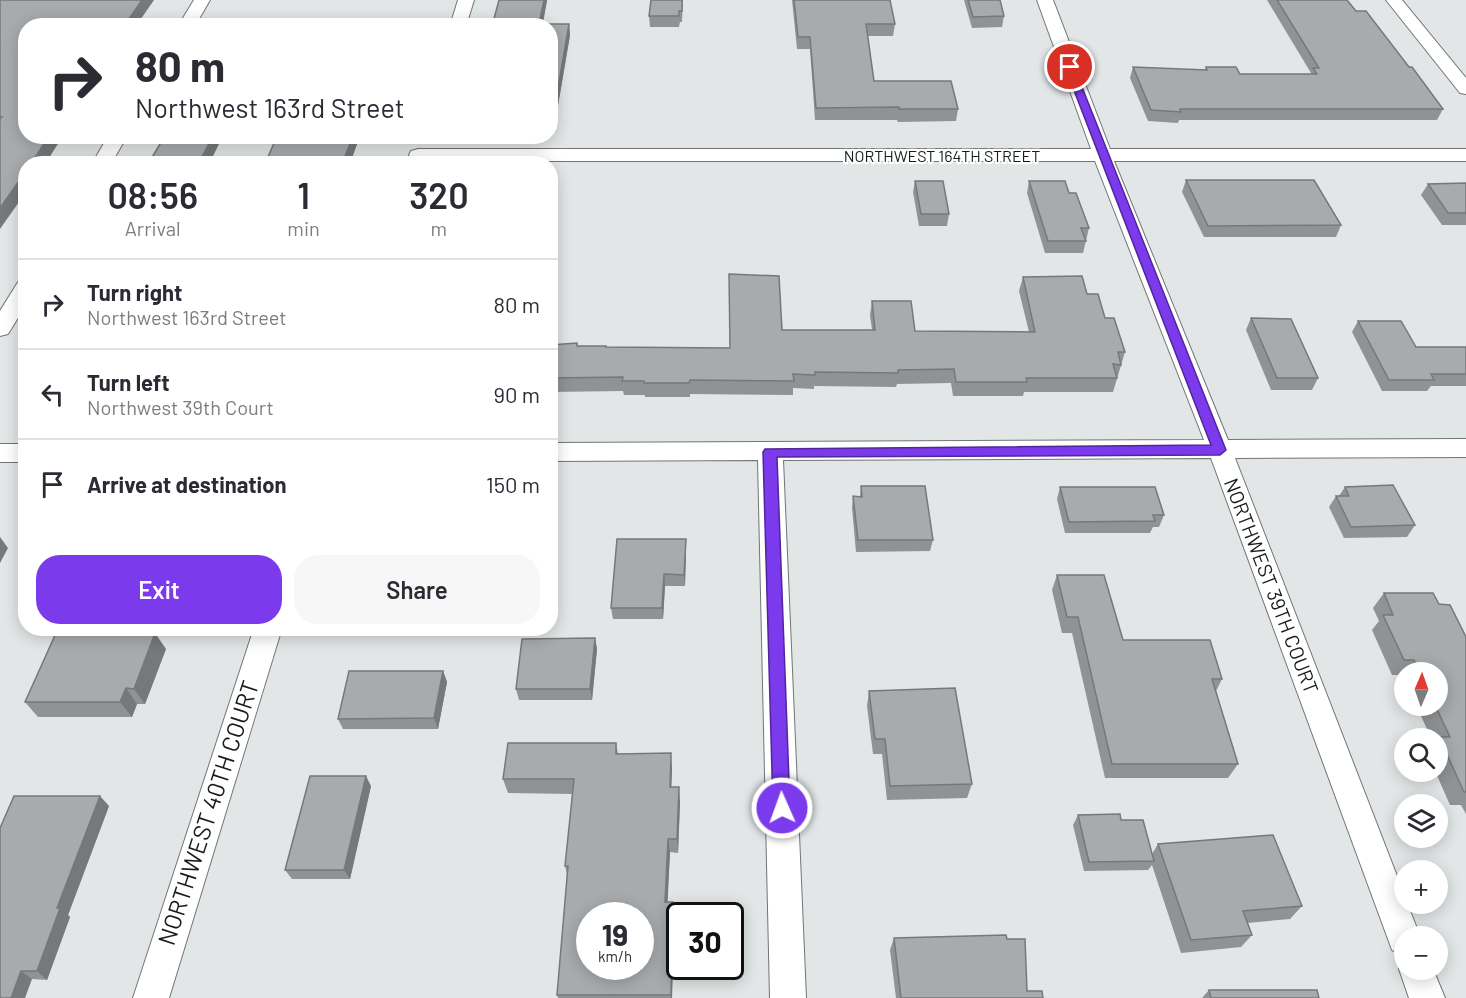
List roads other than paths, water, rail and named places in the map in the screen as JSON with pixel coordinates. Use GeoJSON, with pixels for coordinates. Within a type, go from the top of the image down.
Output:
{"type":"FeatureCollection","features":[{"type":"Feature","properties":{"kind":"street"},"geometry":{"type":"LineString","coordinates":[[191,18],[202,0]]}},
{"type":"Feature","properties":{"kind":"street"},"geometry":{"type":"LineString","coordinates":[[460,18],[466,0]]}},
{"type":"Feature","properties":{"kind":"street","name":"NORTHWEST 39TH COURT"},"geometry":{"type":"LineString","coordinates":[[1045,0],[1103,157],[1220,450],[1399,926]]}},
{"type":"Feature","properties":{"kind":"street"},"geometry":{"type":"LineString","coordinates":[[1394,0],[1466,89]]}},
{"type":"Feature","properties":{"kind":"street","name":"NORTHWEST 164TH STREET"},"geometry":{"type":"LineString","coordinates":[[558,159],[1466,155]]}},
{"type":"Feature","properties":{"kind":"street"},"geometry":{"type":"LineString","coordinates":[[0,328],[18,300]]}},
{"type":"Feature","properties":{"kind":"street"},"geometry":{"type":"LineString","coordinates":[[558,452],[1466,448]]}},
{"type":"Feature","properties":{"kind":"street"},"geometry":{"type":"LineString","coordinates":[[770,452],[788,998]]}},
{"type":"Feature","properties":{"kind":"street"},"geometry":{"type":"LineString","coordinates":[[0,453],[18,453]]}},
{"type":"Feature","properties":{"kind":"street","name":"NORTHWEST 40TH COURT"},"geometry":{"type":"LineString","coordinates":[[151,998],[265,636]]}},
{"type":"Feature","properties":{"kind":"street"},"geometry":{"type":"LineString","coordinates":[[1420,980],[1427,998]]}}]}
